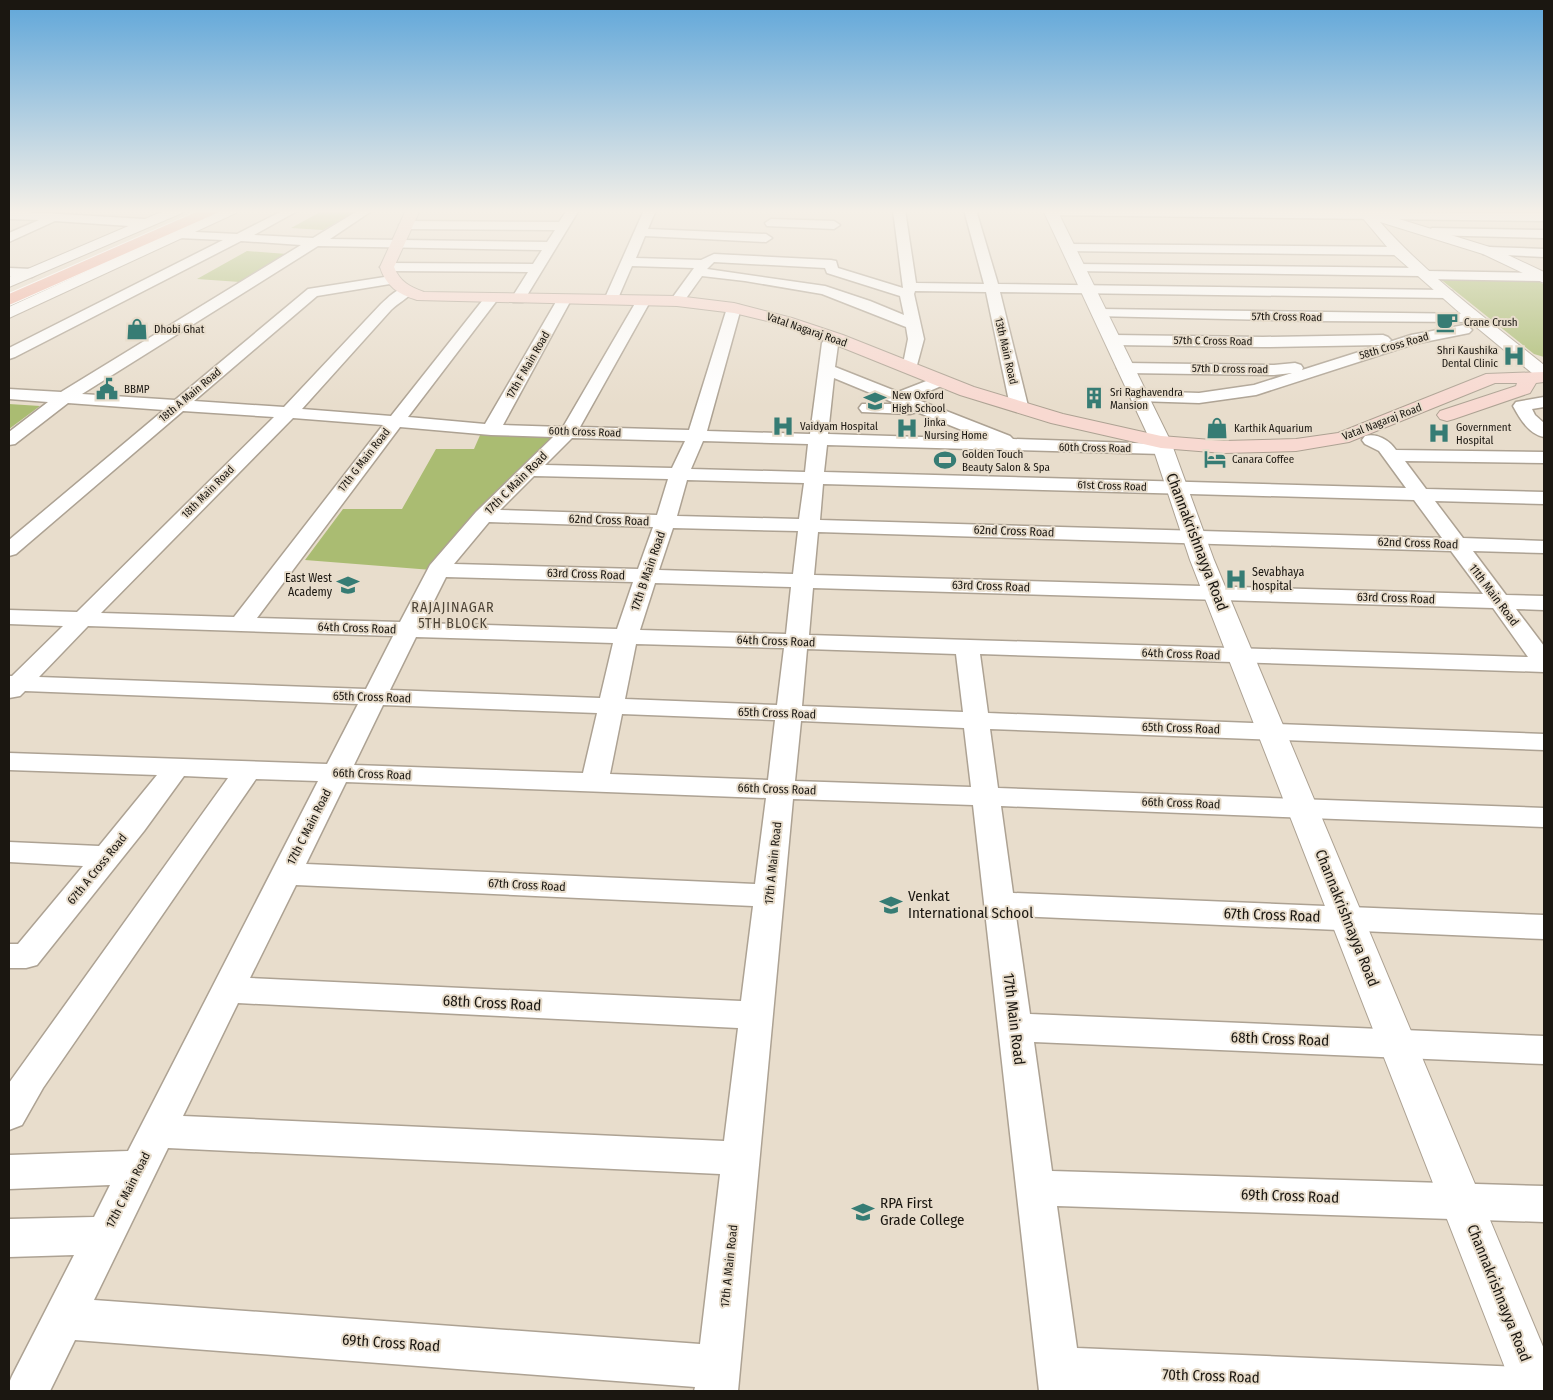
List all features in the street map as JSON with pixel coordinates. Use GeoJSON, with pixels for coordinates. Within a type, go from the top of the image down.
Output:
{"type":"FeatureCollection","features":[{"type":"Feature","properties":{"kind":"main road"},"geometry":{"type":"LineString","coordinates":[[9,292],[47,275]]}},
{"type":"Feature","properties":{"kind":"main road"},"geometry":{"type":"LineString","coordinates":[[9,300],[64,275]]}},
{"type":"Feature","properties":{"kind":"main road"},"geometry":{"type":"LineString","coordinates":[[395,275],[395,280]]}},
{"type":"Feature","properties":{"kind":"main road","name":"Vatal Nagaraj Road"},"geometry":{"type":"LineString","coordinates":[[395,280],[422,297],[677,301],[734,308],[786,322],[837,339],[967,391],[1066,421],[1162,445],[1224,448],[1262,447],[1296,445],[1342,438],[1492,378],[1539,376]]}},
{"type":"Feature","properties":{"kind":"main road","name":"Vatal Nagaraj Road"},"geometry":{"type":"LineString","coordinates":[[967,391],[972,395],[1009,409],[1091,435],[1226,453],[1267,452],[1356,445],[1524,389],[1539,376]]}},
{"type":"Feature","properties":{"kind":"street"},"geometry":{"type":"LineString","coordinates":[[9,282],[26,275]]}},
{"type":"Feature","properties":{"kind":"street"},"geometry":{"type":"LineString","coordinates":[[9,313],[90,275]]}},
{"type":"Feature","properties":{"kind":"street"},"geometry":{"type":"LineString","coordinates":[[9,354],[164,275]]}},
{"type":"Feature","properties":{"kind":"street"},"geometry":{"type":"LineString","coordinates":[[9,440],[64,398],[260,275]]}},
{"type":"Feature","properties":{"kind":"street","name":"18th A Main Road"},"geometry":{"type":"LineString","coordinates":[[9,550],[313,292],[395,280],[450,275]]}},
{"type":"Feature","properties":{"kind":"street"},"geometry":{"type":"LineString","coordinates":[[518,299],[533,275]]}},
{"type":"Feature","properties":{"kind":"street"},"geometry":{"type":"LineString","coordinates":[[611,300],[621,275]]}},
{"type":"Feature","properties":{"kind":"street"},"geometry":{"type":"LineString","coordinates":[[677,301],[697,275]]}},
{"type":"Feature","properties":{"kind":"street"},"geometry":{"type":"LineString","coordinates":[[739,275],[825,290],[865,304],[912,324]]}},
{"type":"Feature","properties":{"kind":"street"},"geometry":{"type":"LineString","coordinates":[[852,275],[908,290],[1088,288],[1447,294]]}},
{"type":"Feature","properties":{"kind":"street"},"geometry":{"type":"LineString","coordinates":[[902,366],[911,362],[916,339],[912,324],[906,275]]}},
{"type":"Feature","properties":{"kind":"street","name":"13th Main Road"},"geometry":{"type":"LineString","coordinates":[[988,275],[1019,406]]}},
{"type":"Feature","properties":{"kind":"street","name":"Channakrishnayya Road"},"geometry":{"type":"LineString","coordinates":[[1082,275],[1162,445],[1176,488],[1241,656],[1540,1390]]}},
{"type":"Feature","properties":{"kind":"street"},"geometry":{"type":"LineString","coordinates":[[1257,275],[1334,365]]}},
{"type":"Feature","properties":{"kind":"street"},"geometry":{"type":"LineString","coordinates":[[1427,275],[1539,376]]}},
{"type":"Feature","properties":{"kind":"street","name":"18th Main Road"},"geometry":{"type":"LineString","coordinates":[[12,687],[288,413],[398,295],[395,280]]}},
{"type":"Feature","properties":{"kind":"street","name":"17th G Main Road"},"geometry":{"type":"LineString","coordinates":[[241,624],[319,519],[490,299]]}},
{"type":"Feature","properties":{"kind":"street","name":"17th F Main Road"},"geometry":{"type":"LineString","coordinates":[[491,430],[564,300]]}},
{"type":"Feature","properties":{"kind":"street","name":"17th C Main Road"},"geometry":{"type":"LineString","coordinates":[[27,1391],[438,570],[483,516],[569,431],[644,300]]}},
{"type":"Feature","properties":{"kind":"street","name":"17th B Main Road"},"geometry":{"type":"LineString","coordinates":[[595,782],[626,636],[666,521],[679,474],[696,436],[734,308]]}},
{"type":"Feature","properties":{"kind":"street","name":"57th Cross Road"},"geometry":{"type":"LineString","coordinates":[[1099,313],[1480,322]]}},
{"type":"Feature","properties":{"kind":"street","name":"58th Cross Road"},"geometry":{"type":"LineString","coordinates":[[1138,396],[1198,398],[1256,390],[1367,353],[1480,322]]}},
{"type":"Feature","properties":{"kind":"street","name":"17th A Main Road"},"geometry":{"type":"LineString","coordinates":[[717,1379],[818,440],[830,343],[837,339]]}},
{"type":"Feature","properties":{"kind":"street","name":"57th C Cross Road"},"geometry":{"type":"LineString","coordinates":[[1113,340],[1411,340]]}},
{"type":"Feature","properties":{"kind":"street","name":"57th D cross road"},"geometry":{"type":"LineString","coordinates":[[1125,368],[1274,370],[1334,365]]}},
{"type":"Feature","properties":{"kind":"street"},"geometry":{"type":"LineString","coordinates":[[827,370],[1018,446]]}},
{"type":"Feature","properties":{"kind":"street"},"geometry":{"type":"LineString","coordinates":[[898,398],[940,381]]}},
{"type":"Feature","properties":{"kind":"street","name":"60th Cross Road"},"geometry":{"type":"LineString","coordinates":[[9,394],[179,404],[491,430],[1018,446],[1162,445]]}},
{"type":"Feature","properties":{"kind":"street"},"geometry":{"type":"LineString","coordinates":[[1544,402],[1522,406],[1528,418],[1544,432]]}},
{"type":"Feature","properties":{"kind":"street"},"geometry":{"type":"LineString","coordinates":[[868,408],[928,409]]}},
{"type":"Feature","properties":{"kind":"street"},"geometry":{"type":"LineString","coordinates":[[1372,440],[1385,447],[1390,455],[1544,457]]}},
{"type":"Feature","properties":{"kind":"street","name":"11th Main Road"},"geometry":{"type":"LineString","coordinates":[[1390,455],[1544,664]]}},
{"type":"Feature","properties":{"kind":"street","name":"61st Cross Road"},"geometry":{"type":"LineString","coordinates":[[530,470],[1544,498]]}},
{"type":"Feature","properties":{"kind":"street","name":"62nd Cross Road"},"geometry":{"type":"LineString","coordinates":[[483,516],[1544,547]]}},
{"type":"Feature","properties":{"kind":"street","name":"63rd Cross Road"},"geometry":{"type":"LineString","coordinates":[[438,570],[1544,603]]}},
{"type":"Feature","properties":{"kind":"street","name":"64th Cross Road"},"geometry":{"type":"LineString","coordinates":[[9,617],[1544,664]]}},
{"type":"Feature","properties":{"kind":"street","name":"17th Main Road"},"geometry":{"type":"LineString","coordinates":[[967,647],[1059,1380]]}},
{"type":"Feature","properties":{"kind":"street","name":"65th Cross Road"},"geometry":{"type":"LineString","coordinates":[[12,687],[374,697],[1544,742]]}},
{"type":"Feature","properties":{"kind":"street","name":"66th Cross Road"},"geometry":{"type":"LineString","coordinates":[[9,761],[1544,817]]}},
{"type":"Feature","properties":{"kind":"street","name":"67th A Cross Road"},"geometry":{"type":"LineString","coordinates":[[9,956],[26,956],[176,767]]}},
{"type":"Feature","properties":{"kind":"street"},"geometry":{"type":"LineString","coordinates":[[9,1114],[31,1078],[248,770]]}},
{"type":"Feature","properties":{"kind":"street"},"geometry":{"type":"LineString","coordinates":[[9,852],[107,856]]}},
{"type":"Feature","properties":{"kind":"street","name":"67th Cross Road"},"geometry":{"type":"LineString","coordinates":[[285,874],[769,896]]}},
{"type":"Feature","properties":{"kind":"street","name":"67th Cross Road"},"geometry":{"type":"LineString","coordinates":[[999,904],[1544,927]]}},
{"type":"Feature","properties":{"kind":"street","name":"68th Cross Road"},"geometry":{"type":"LineString","coordinates":[[227,990],[757,1015]]}},
{"type":"Feature","properties":{"kind":"street","name":"68th Cross Road"},"geometry":{"type":"LineString","coordinates":[[1015,1027],[1544,1050]]}},
{"type":"Feature","properties":{"kind":"street"},"geometry":{"type":"LineString","coordinates":[[157,1131],[741,1158]]}},
{"type":"Feature","properties":{"kind":"street"},"geometry":{"type":"LineString","coordinates":[[9,1172],[139,1167]]}},
{"type":"Feature","properties":{"kind":"street","name":"69th Cross Road"},"geometry":{"type":"LineString","coordinates":[[1035,1188],[1544,1204]]}},
{"type":"Feature","properties":{"kind":"street"},"geometry":{"type":"LineString","coordinates":[[9,1238],[105,1235]]}},
{"type":"Feature","properties":{"kind":"street","name":"69th Cross Road"},"geometry":{"type":"LineString","coordinates":[[63,1318],[717,1379]]}},
{"type":"Feature","properties":{"kind":"street","name":"70th Cross Road"},"geometry":{"type":"LineString","coordinates":[[1059,1380],[1540,1390]]}},
{"type":"Feature","properties":{"kind":"green space"},"geometry":{"type":"Polygon","coordinates":[[[204,275],[251,275],[240,282],[197,279],[204,275]]]}},
{"type":"Feature","properties":{"kind":"green space"},"geometry":{"type":"Polygon","coordinates":[[[1439,278],[1535,278],[1544,285],[1544,357],[1534,354],[1439,278]]]}},
{"type":"Feature","properties":{"kind":"green space"},"geometry":{"type":"Polygon","coordinates":[[[9,404],[40,406],[9,429],[9,404]]]}},
{"type":"Feature","properties":{"kind":"green space"},"geometry":{"type":"Polygon","coordinates":[[[481,433],[558,434],[432,570],[305,560],[343,509],[402,509],[436,449],[474,449],[481,433]]]}},
{"type":"Feature","properties":{"kind":"place","name":"Crane Crush"},"geometry":{"type":"Point","coordinates":[1447,322]}},
{"type":"Feature","properties":{"kind":"place","name":"Dhobi Ghat"},"geometry":{"type":"Point","coordinates":[137,329]}},
{"type":"Feature","properties":{"kind":"place","name":"Shri Kaushika Dental Clinic"},"geometry":{"type":"Point","coordinates":[1514,356]}},
{"type":"Feature","properties":{"kind":"place","name":"BBMP"},"geometry":{"type":"Point","coordinates":[107,389]}},
{"type":"Feature","properties":{"kind":"place","name":"Sri Raghavendra Mansion"},"geometry":{"type":"Point","coordinates":[1094,398]}},
{"type":"Feature","properties":{"kind":"place","name":"New Oxford High School"},"geometry":{"type":"Point","coordinates":[875,401]}},
{"type":"Feature","properties":{"kind":"place","name":"Vaidyam Hospital"},"geometry":{"type":"Point","coordinates":[783,426]}},
{"type":"Feature","properties":{"kind":"place","name":"Jinka Nursing Home"},"geometry":{"type":"Point","coordinates":[907,428]}},
{"type":"Feature","properties":{"kind":"place","name":"Karthik Aquarium"},"geometry":{"type":"Point","coordinates":[1217,428]}},
{"type":"Feature","properties":{"kind":"place","name":"Government Hospital"},"geometry":{"type":"Point","coordinates":[1439,433]}},
{"type":"Feature","properties":{"kind":"place","name":"Canara Coffee"},"geometry":{"type":"Point","coordinates":[1215,459]}},
{"type":"Feature","properties":{"kind":"place","name":"Golden Touch Beauty Salon & Spa"},"geometry":{"type":"Point","coordinates":[945,460]}},
{"type":"Feature","properties":{"kind":"place","name":"Sevabhaya hospital"},"geometry":{"type":"Point","coordinates":[1236,579]}},
{"type":"Feature","properties":{"kind":"place","name":"East West Academy"},"geometry":{"type":"Point","coordinates":[348,585]}},
{"type":"Feature","properties":{"kind":"place","name":"Venkat International School"},"geometry":{"type":"Point","coordinates":[891,905]}},
{"type":"Feature","properties":{"kind":"place","name":"RPA First Grade College"},"geometry":{"type":"Point","coordinates":[863,1212]}},
{"type":"Feature","properties":{"kind":"district","name":"RAJAJINAGAR 5TH BLOCK"},"geometry":{"type":"Point","coordinates":[453,616]}}]}
